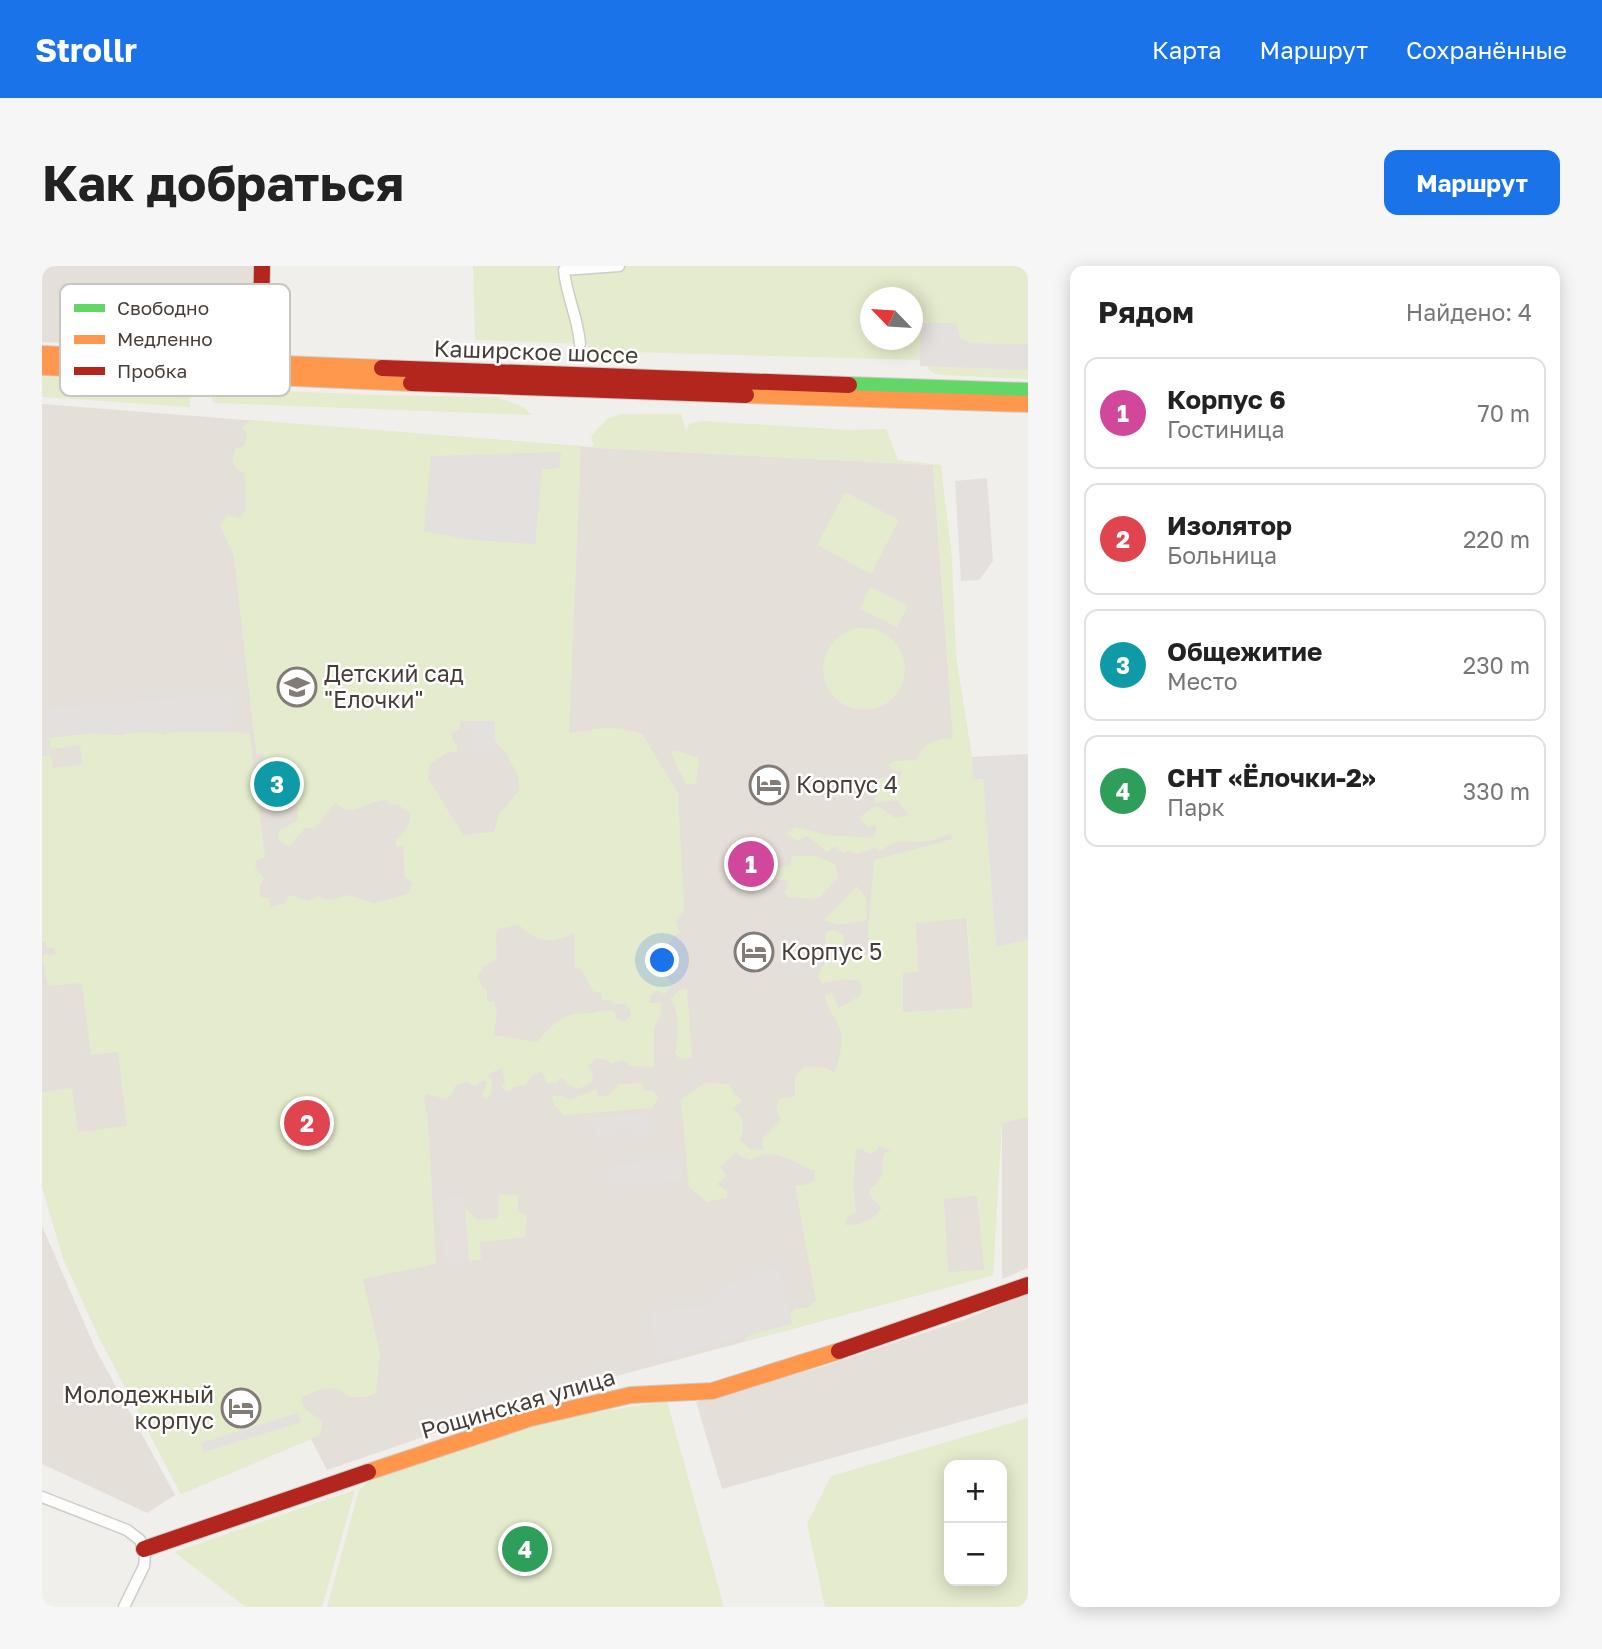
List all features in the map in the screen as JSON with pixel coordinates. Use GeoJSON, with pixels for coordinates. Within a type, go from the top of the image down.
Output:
{"type":"FeatureCollection","features":[{"type":"Feature","properties":{"kind":"main road"},"geometry":{"type":"LineString","coordinates":[[262,266],[262,284]]}},
{"type":"Feature","properties":{"kind":"main road","name":"Каширское шоссе"},"geometry":{"type":"LineString","coordinates":[[42,354],[60,355]]}},
{"type":"Feature","properties":{"kind":"main road","name":"Каширское шоссе"},"geometry":{"type":"LineString","coordinates":[[42,367],[60,367]]}},
{"type":"Feature","properties":{"kind":"main road","name":"Каширское шоссе"},"geometry":{"type":"LineString","coordinates":[[290,371],[1028,391]]}},
{"type":"Feature","properties":{"kind":"main road","name":"Каширское шоссе"},"geometry":{"type":"LineString","coordinates":[[290,371],[1028,404]]}},
{"type":"Feature","properties":{"kind":"main road","name":"Рощинская улица"},"geometry":{"type":"LineString","coordinates":[[144,1549],[531,1418],[631,1395],[712,1391],[817,1359],[1028,1285]]}},
{"type":"Feature","properties":{"kind":"street"},"geometry":{"type":"LineString","coordinates":[[580,344],[578,322],[564,270],[619,266]]}},
{"type":"Feature","properties":{"kind":"street"},"geometry":{"type":"LineString","coordinates":[[42,1497],[127,1530],[137,1537],[144,1549],[144,1566],[124,1607]]}},
{"type":"Feature","properties":{"kind":"shaded area"},"geometry":{"type":"Polygon","coordinates":[[[42,266],[258,266],[258,284],[60,284],[60,343],[42,342],[42,266]]]}},
{"type":"Feature","properties":{"kind":"shaded area"},"geometry":{"type":"Polygon","coordinates":[[[923,323],[956,323],[960,337],[970,343],[1028,344],[1028,370],[920,366],[923,323]]]}},
{"type":"Feature","properties":{"kind":"shaded area"},"geometry":{"type":"Polygon","coordinates":[[[42,404],[603,448],[933,465],[993,1275],[546,1395],[327,1470],[311,1439],[181,1494],[100,1339],[63,1258],[42,1186],[42,404]]]}},
{"type":"Feature","properties":{"kind":"shaded area"},"geometry":{"type":"Polygon","coordinates":[[[561,452],[559,468],[542,469],[535,544],[466,539],[424,531],[431,456],[561,452]]]}},
{"type":"Feature","properties":{"kind":"shaded area"},"geometry":{"type":"Polygon","coordinates":[[[987,478],[993,561],[979,580],[961,581],[955,481],[987,478]]]}},
{"type":"Feature","properties":{"kind":"shaded area"},"geometry":{"type":"Polygon","coordinates":[[[232,694],[234,732],[92,733],[49,738],[51,755],[42,756],[42,709],[232,694]]]}},
{"type":"Feature","properties":{"kind":"shaded area"},"geometry":{"type":"Polygon","coordinates":[[[471,721],[494,721],[495,750],[471,751],[471,721]]]}},
{"type":"Feature","properties":{"kind":"shaded area"},"geometry":{"type":"Polygon","coordinates":[[[1028,754],[1028,940],[996,947],[983,779],[973,779],[972,757],[1028,754]]]}},
{"type":"Feature","properties":{"kind":"shaded area"},"geometry":{"type":"Polygon","coordinates":[[[1028,1110],[1028,1268],[1002,1279],[1002,1123],[1028,1110]]]}},
{"type":"Feature","properties":{"kind":"shaded area"},"geometry":{"type":"Polygon","coordinates":[[[649,1113],[651,1134],[633,1136],[632,1129],[614,1131],[613,1138],[596,1139],[593,1118],[649,1113]]]}},
{"type":"Feature","properties":{"kind":"shaded area"},"geometry":{"type":"Polygon","coordinates":[[[680,1159],[682,1180],[607,1187],[605,1166],[680,1159]]]}},
{"type":"Feature","properties":{"kind":"shaded area"},"geometry":{"type":"Polygon","coordinates":[[[464,1196],[469,1261],[444,1263],[439,1198],[464,1196]]]}},
{"type":"Feature","properties":{"kind":"shaded area"},"geometry":{"type":"Polygon","coordinates":[[[42,1226],[95,1348],[175,1495],[147,1513],[42,1464],[42,1226]]]}},
{"type":"Feature","properties":{"kind":"shaded area"},"geometry":{"type":"Polygon","coordinates":[[[779,1265],[792,1324],[657,1359],[650,1312],[710,1306],[721,1288],[779,1265]]]}},
{"type":"Feature","properties":{"kind":"shaded area"},"geometry":{"type":"Polygon","coordinates":[[[1028,1293],[1028,1403],[722,1489],[696,1402],[815,1369],[966,1319],[1028,1293]]]}},
{"type":"Feature","properties":{"kind":"shaded area"},"geometry":{"type":"Polygon","coordinates":[[[298,1413],[301,1422],[204,1452],[201,1443],[298,1413]]]}},
{"type":"Feature","properties":{"kind":"green space"},"geometry":{"type":"Polygon","coordinates":[[[473,266],[1028,266],[1028,344],[970,343],[960,337],[955,323],[923,324],[923,287],[860,287],[860,350],[920,350],[920,360],[589,351],[588,344],[475,340],[473,266]]]}},
{"type":"Feature","properties":{"kind":"green space"},"geometry":{"type":"Polygon","coordinates":[[[929,366],[1028,370],[1028,379],[936,374],[928,369],[929,366]]]}},
{"type":"Feature","properties":{"kind":"green space"},"geometry":{"type":"Polygon","coordinates":[[[42,376],[60,377],[60,396],[190,396],[190,407],[42,397],[42,376]]]}},
{"type":"Feature","properties":{"kind":"green space"},"geometry":{"type":"Polygon","coordinates":[[[290,391],[497,397],[523,407],[532,415],[215,403],[212,396],[290,396],[290,391]]]}},
{"type":"Feature","properties":{"kind":"green space"},"geometry":{"type":"Polygon","coordinates":[[[621,414],[681,414],[686,430],[690,423],[704,421],[851,430],[886,429],[898,460],[941,465],[952,558],[956,655],[973,778],[983,778],[996,947],[1028,940],[1028,1117],[1002,1123],[993,1275],[743,1342],[750,1334],[784,1319],[796,1309],[809,1307],[816,1300],[795,1186],[814,1181],[815,1171],[776,1155],[768,1154],[752,1160],[743,1158],[736,1152],[720,1167],[727,1176],[717,1184],[728,1192],[726,1198],[707,1202],[689,1187],[681,1099],[706,1082],[730,1085],[742,1101],[733,1109],[742,1118],[743,1131],[740,1140],[751,1150],[763,1149],[762,1139],[781,1120],[776,1110],[779,1099],[795,1096],[795,1077],[805,1066],[827,1068],[834,1073],[836,1069],[841,1032],[825,995],[832,993],[839,1008],[861,995],[860,981],[845,979],[822,983],[817,976],[826,961],[824,955],[819,954],[816,959],[805,958],[805,949],[814,945],[825,945],[826,932],[834,930],[843,934],[845,951],[856,956],[869,955],[868,932],[874,860],[952,839],[951,833],[932,840],[894,843],[880,851],[875,848],[856,854],[849,851],[843,853],[835,846],[827,852],[808,836],[797,841],[787,834],[795,827],[828,835],[872,838],[877,830],[875,825],[868,827],[859,818],[873,807],[878,806],[895,818],[909,815],[897,800],[873,803],[878,779],[899,778],[902,772],[891,769],[889,764],[916,760],[931,743],[953,738],[933,465],[594,448],[591,436],[607,419],[621,414]],[[967,918],[916,923],[918,972],[903,973],[903,1012],[973,1008],[967,918]],[[879,1146],[875,1152],[869,1154],[862,1149],[856,1151],[853,1184],[856,1212],[847,1218],[845,1225],[866,1222],[882,1208],[870,1196],[869,1190],[882,1176],[884,1153],[891,1151],[879,1146]],[[977,1196],[944,1199],[948,1272],[984,1270],[977,1196]]]}},
{"type":"Feature","properties":{"kind":"green space"},"geometry":{"type":"Polygon","coordinates":[[[252,420],[581,446],[569,733],[613,728],[642,734],[678,793],[684,910],[676,920],[680,933],[674,936],[669,944],[677,953],[660,963],[655,971],[663,974],[672,984],[664,994],[658,990],[650,996],[650,1003],[661,1003],[661,1014],[654,1029],[654,1067],[631,1066],[622,1060],[612,1064],[605,1059],[595,1059],[588,1066],[593,1074],[592,1081],[583,1087],[572,1087],[562,1078],[556,1083],[547,1083],[542,1072],[534,1074],[524,1086],[515,1086],[509,1091],[504,1090],[501,1085],[505,1085],[502,1068],[488,1074],[492,1087],[487,1100],[482,1095],[487,1082],[481,1081],[476,1086],[467,1081],[455,1086],[454,1092],[446,1099],[427,1094],[424,1097],[428,1120],[436,1264],[363,1279],[380,1354],[376,1393],[365,1397],[349,1397],[344,1392],[326,1389],[301,1398],[304,1408],[323,1422],[320,1435],[181,1494],[100,1339],[63,1258],[42,1186],[42,1092],[72,1088],[78,1132],[127,1126],[118,1052],[91,1055],[82,983],[48,986],[42,958],[46,953],[50,956],[56,954],[54,948],[46,947],[45,942],[42,942],[42,756],[51,755],[53,768],[82,765],[80,745],[51,749],[49,738],[92,733],[121,735],[148,728],[164,735],[192,726],[209,726],[250,734],[265,857],[256,861],[255,868],[264,878],[260,886],[260,897],[269,898],[270,907],[284,904],[289,895],[309,901],[317,896],[330,900],[349,895],[374,903],[408,894],[412,883],[404,876],[403,846],[396,847],[396,839],[407,828],[410,813],[397,804],[390,805],[387,800],[347,810],[336,803],[315,828],[305,828],[289,847],[278,839],[279,831],[298,820],[297,806],[291,806],[287,761],[264,762],[263,753],[256,754],[234,556],[220,526],[227,515],[240,518],[246,510],[245,473],[237,469],[232,461],[235,449],[244,446],[247,436],[242,427],[252,420]],[[561,452],[424,531],[466,539],[535,544],[542,469],[559,468],[561,452]],[[461,721],[459,730],[452,732],[457,752],[448,752],[430,764],[428,778],[463,835],[494,832],[499,813],[520,790],[517,774],[507,755],[495,741],[494,721],[461,721]],[[519,925],[497,929],[496,959],[483,967],[478,976],[482,988],[487,990],[487,1002],[494,1001],[497,1013],[494,1035],[537,1042],[554,1024],[571,1015],[608,1010],[615,1012],[616,1018],[623,1022],[630,1017],[631,1012],[625,1003],[613,1005],[610,1000],[602,1000],[601,993],[593,991],[581,969],[575,968],[574,933],[559,939],[545,940],[533,936],[519,925]],[[317,1097],[293,1099],[296,1134],[320,1132],[317,1097]]]}},
{"type":"Feature","properties":{"kind":"green space"},"geometry":{"type":"Polygon","coordinates":[[[845,492],[899,520],[871,574],[817,545],[845,492]]]}},
{"type":"Feature","properties":{"kind":"green space"},"geometry":{"type":"Polygon","coordinates":[[[870,587],[908,606],[897,627],[860,609],[870,587]]]}},
{"type":"Feature","properties":{"kind":"green space"},"geometry":{"type":"Polygon","coordinates":[[[856,628],[872,628],[887,634],[899,646],[905,669],[899,692],[887,704],[872,710],[856,710],[841,704],[829,692],[823,677],[823,661],[829,646],[841,634],[856,628]]]}},
{"type":"Feature","properties":{"kind":"green space"},"geometry":{"type":"Polygon","coordinates":[[[674,750],[699,760],[696,783],[686,785],[671,753],[674,750]]]}},
{"type":"Feature","properties":{"kind":"green space"},"geometry":{"type":"Polygon","coordinates":[[[792,856],[815,856],[835,864],[838,878],[818,899],[788,897],[784,893],[788,886],[786,880],[756,878],[750,869],[790,866],[792,856]]]}},
{"type":"Feature","properties":{"kind":"green space"},"geometry":{"type":"Polygon","coordinates":[[[857,886],[866,898],[867,920],[837,925],[824,920],[857,886]]]}},
{"type":"Feature","properties":{"kind":"green space"},"geometry":{"type":"Polygon","coordinates":[[[687,989],[692,1057],[681,1060],[675,1053],[678,1025],[671,999],[679,990],[687,989]]]}},
{"type":"Feature","properties":{"kind":"green space"},"geometry":{"type":"Polygon","coordinates":[[[642,1083],[644,1091],[652,1090],[659,1097],[652,1108],[563,1115],[554,1104],[552,1096],[562,1096],[570,1100],[597,1089],[598,1097],[610,1095],[619,1084],[642,1083]]]}},
{"type":"Feature","properties":{"kind":"green space"},"geometry":{"type":"Polygon","coordinates":[[[499,1194],[518,1195],[518,1212],[527,1215],[525,1237],[480,1242],[481,1260],[469,1261],[465,1208],[478,1220],[498,1218],[499,1194]]]}},
{"type":"Feature","properties":{"kind":"green space"},"geometry":{"type":"Polygon","coordinates":[[[667,1401],[724,1607],[327,1607],[359,1490],[373,1478],[536,1422],[667,1401]]]}},
{"type":"Feature","properties":{"kind":"green space"},"geometry":{"type":"Polygon","coordinates":[[[1028,1418],[1028,1607],[825,1607],[807,1524],[831,1476],[1028,1418]]]}},
{"type":"Feature","properties":{"kind":"green space"},"geometry":{"type":"Polygon","coordinates":[[[355,1490],[322,1607],[246,1607],[174,1552],[355,1490]]]}},
{"type":"Feature","properties":{"kind":"traffic: fast"},"geometry":{"type":"LineString","coordinates":[[849,385],[1028,391]]}},
{"type":"Feature","properties":{"kind":"traffic: slow"},"geometry":{"type":"LineString","coordinates":[[42,354],[60,355]]}},
{"type":"Feature","properties":{"kind":"traffic: slow"},"geometry":{"type":"LineString","coordinates":[[290,364],[382,368]]}},
{"type":"Feature","properties":{"kind":"traffic: slow"},"geometry":{"type":"LineString","coordinates":[[42,367],[60,368]]}},
{"type":"Feature","properties":{"kind":"traffic: slow"},"geometry":{"type":"LineString","coordinates":[[290,378],[411,383]]}},
{"type":"Feature","properties":{"kind":"traffic: slow"},"geometry":{"type":"LineString","coordinates":[[746,395],[1028,404]]}},
{"type":"Feature","properties":{"kind":"traffic: slow"},"geometry":{"type":"LineString","coordinates":[[368,1472],[531,1418],[631,1395],[712,1391],[839,1351]]}},
{"type":"Feature","properties":{"kind":"traffic: jam"},"geometry":{"type":"LineString","coordinates":[[262,266],[262,284]]}},
{"type":"Feature","properties":{"kind":"traffic: jam"},"geometry":{"type":"LineString","coordinates":[[382,368],[849,385]]}},
{"type":"Feature","properties":{"kind":"traffic: jam"},"geometry":{"type":"LineString","coordinates":[[411,383],[746,395]]}},
{"type":"Feature","properties":{"kind":"traffic: jam"},"geometry":{"type":"LineString","coordinates":[[839,1351],[1028,1285]]}},
{"type":"Feature","properties":{"kind":"traffic: jam"},"geometry":{"type":"LineString","coordinates":[[144,1549],[368,1472]]}},
{"type":"Feature","properties":{"kind":"place","name":"Детский сад \"Елочки\""},"geometry":{"type":"Point","coordinates":[297,687]}},
{"type":"Feature","properties":{"kind":"place","name":"Общежитие"},"geometry":{"type":"Point","coordinates":[277,784]}},
{"type":"Feature","properties":{"kind":"place","name":"Корпус 4"},"geometry":{"type":"Point","coordinates":[769,785]}},
{"type":"Feature","properties":{"kind":"place","name":"Корпус 6"},"geometry":{"type":"Point","coordinates":[751,864]}},
{"type":"Feature","properties":{"kind":"place","name":"Корпус 5"},"geometry":{"type":"Point","coordinates":[754,952]}},
{"type":"Feature","properties":{"kind":"place","name":"Изолятор"},"geometry":{"type":"Point","coordinates":[307,1123]}},
{"type":"Feature","properties":{"kind":"place","name":"Молодежный корпус"},"geometry":{"type":"Point","coordinates":[241,1408]}},
{"type":"Feature","properties":{"kind":"place","name":"СНТ «Ёлочки-2»"},"geometry":{"type":"Point","coordinates":[525,1549]}}]}
